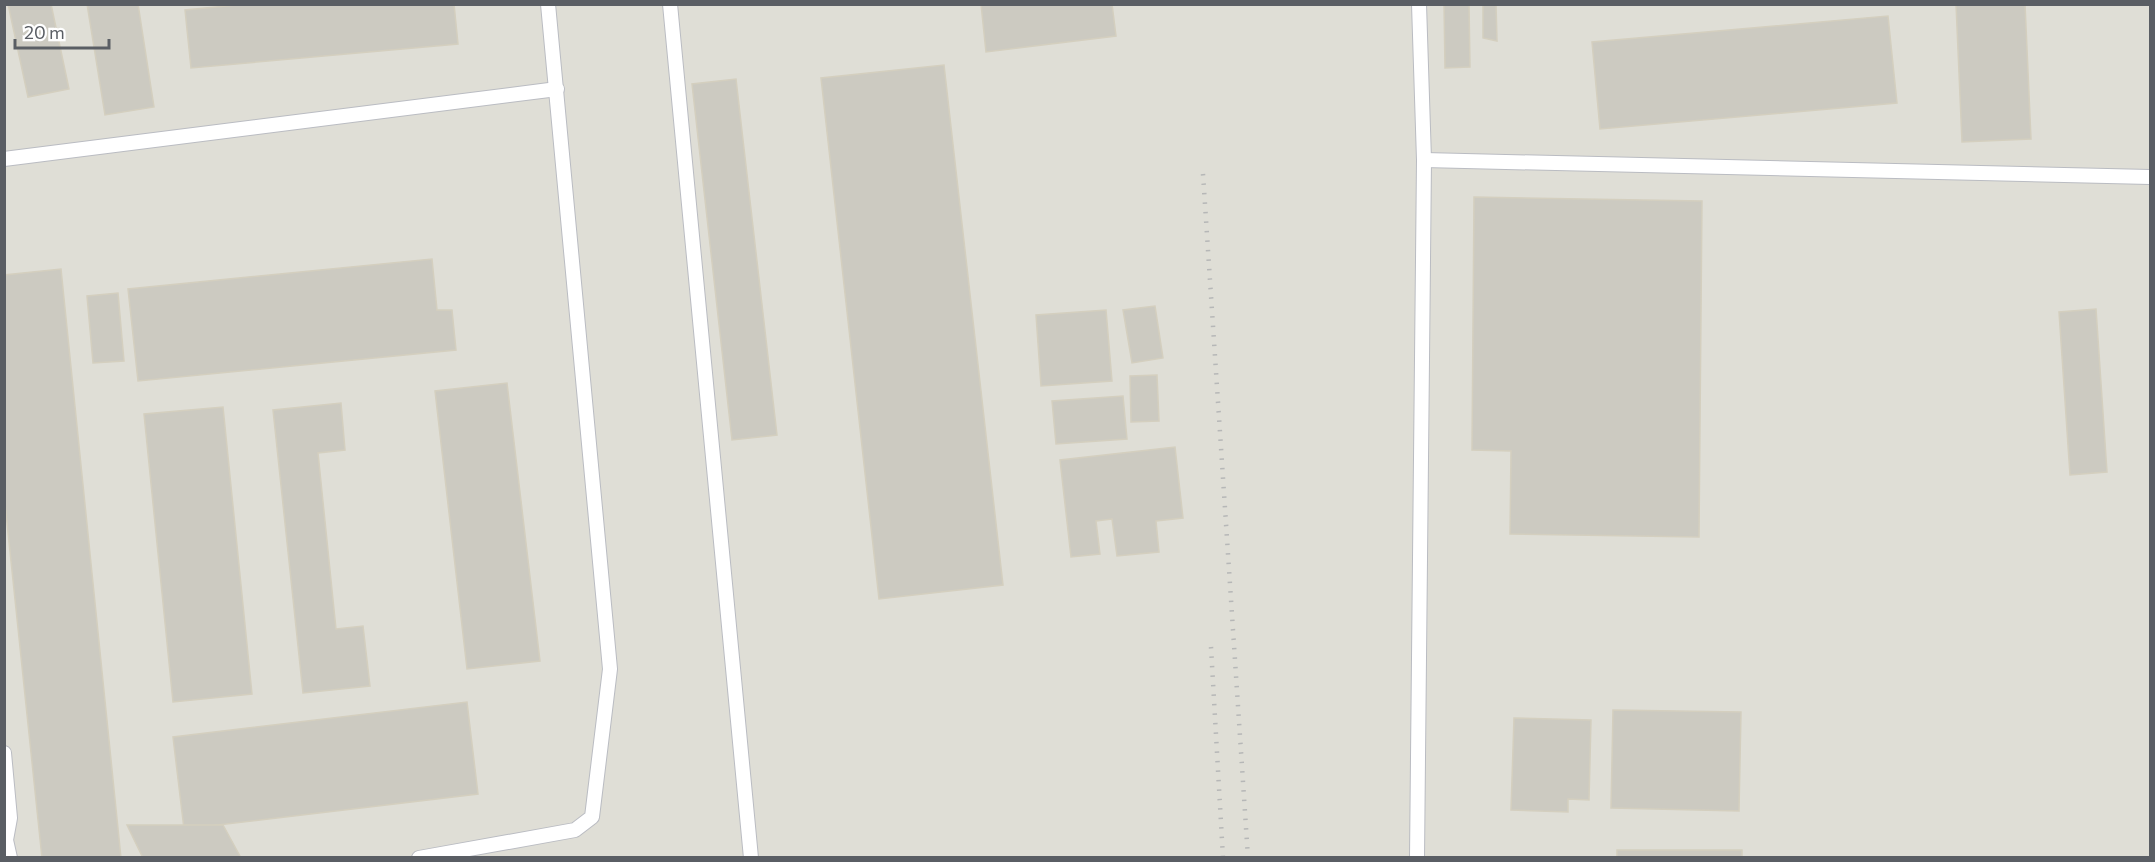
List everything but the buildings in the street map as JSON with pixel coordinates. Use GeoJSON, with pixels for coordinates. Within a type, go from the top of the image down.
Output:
{"type":"FeatureCollection","features":[{"type":"Feature","properties":{"kind":"lane"},"geometry":{"type":"LineString","coordinates":[[419,858],[575,830],[592,817],[610,669],[548,4]]}},
{"type":"Feature","properties":{"kind":"lane"},"geometry":{"type":"LineString","coordinates":[[670,4],[751,858]]}},
{"type":"Feature","properties":{"kind":"lane"},"geometry":{"type":"LineString","coordinates":[[1417,858],[1424,160],[1419,4]]}},
{"type":"Feature","properties":{"kind":"lane"},"geometry":{"type":"LineString","coordinates":[[4,159],[557,89]]}},
{"type":"Feature","properties":{"kind":"lane"},"geometry":{"type":"LineString","coordinates":[[1424,160],[2151,177]]}},
{"type":"Feature","properties":{"kind":"lane"},"geometry":{"type":"LineString","coordinates":[[4,753],[9,818],[6,840],[10,858]]}},
{"type":"Feature","properties":{"kind":"shaded area"},"geometry":{"type":"Polygon","coordinates":[[[5,5],[2150,5],[2150,857],[5,857],[5,5]]]}},
{"type":"Feature","properties":{"kind":"railway"},"geometry":{"type":"LineString","coordinates":[[1203,174],[1248,858]]}},
{"type":"Feature","properties":{"kind":"railway"},"geometry":{"type":"LineString","coordinates":[[1211,647],[1223,858]]}}]}
